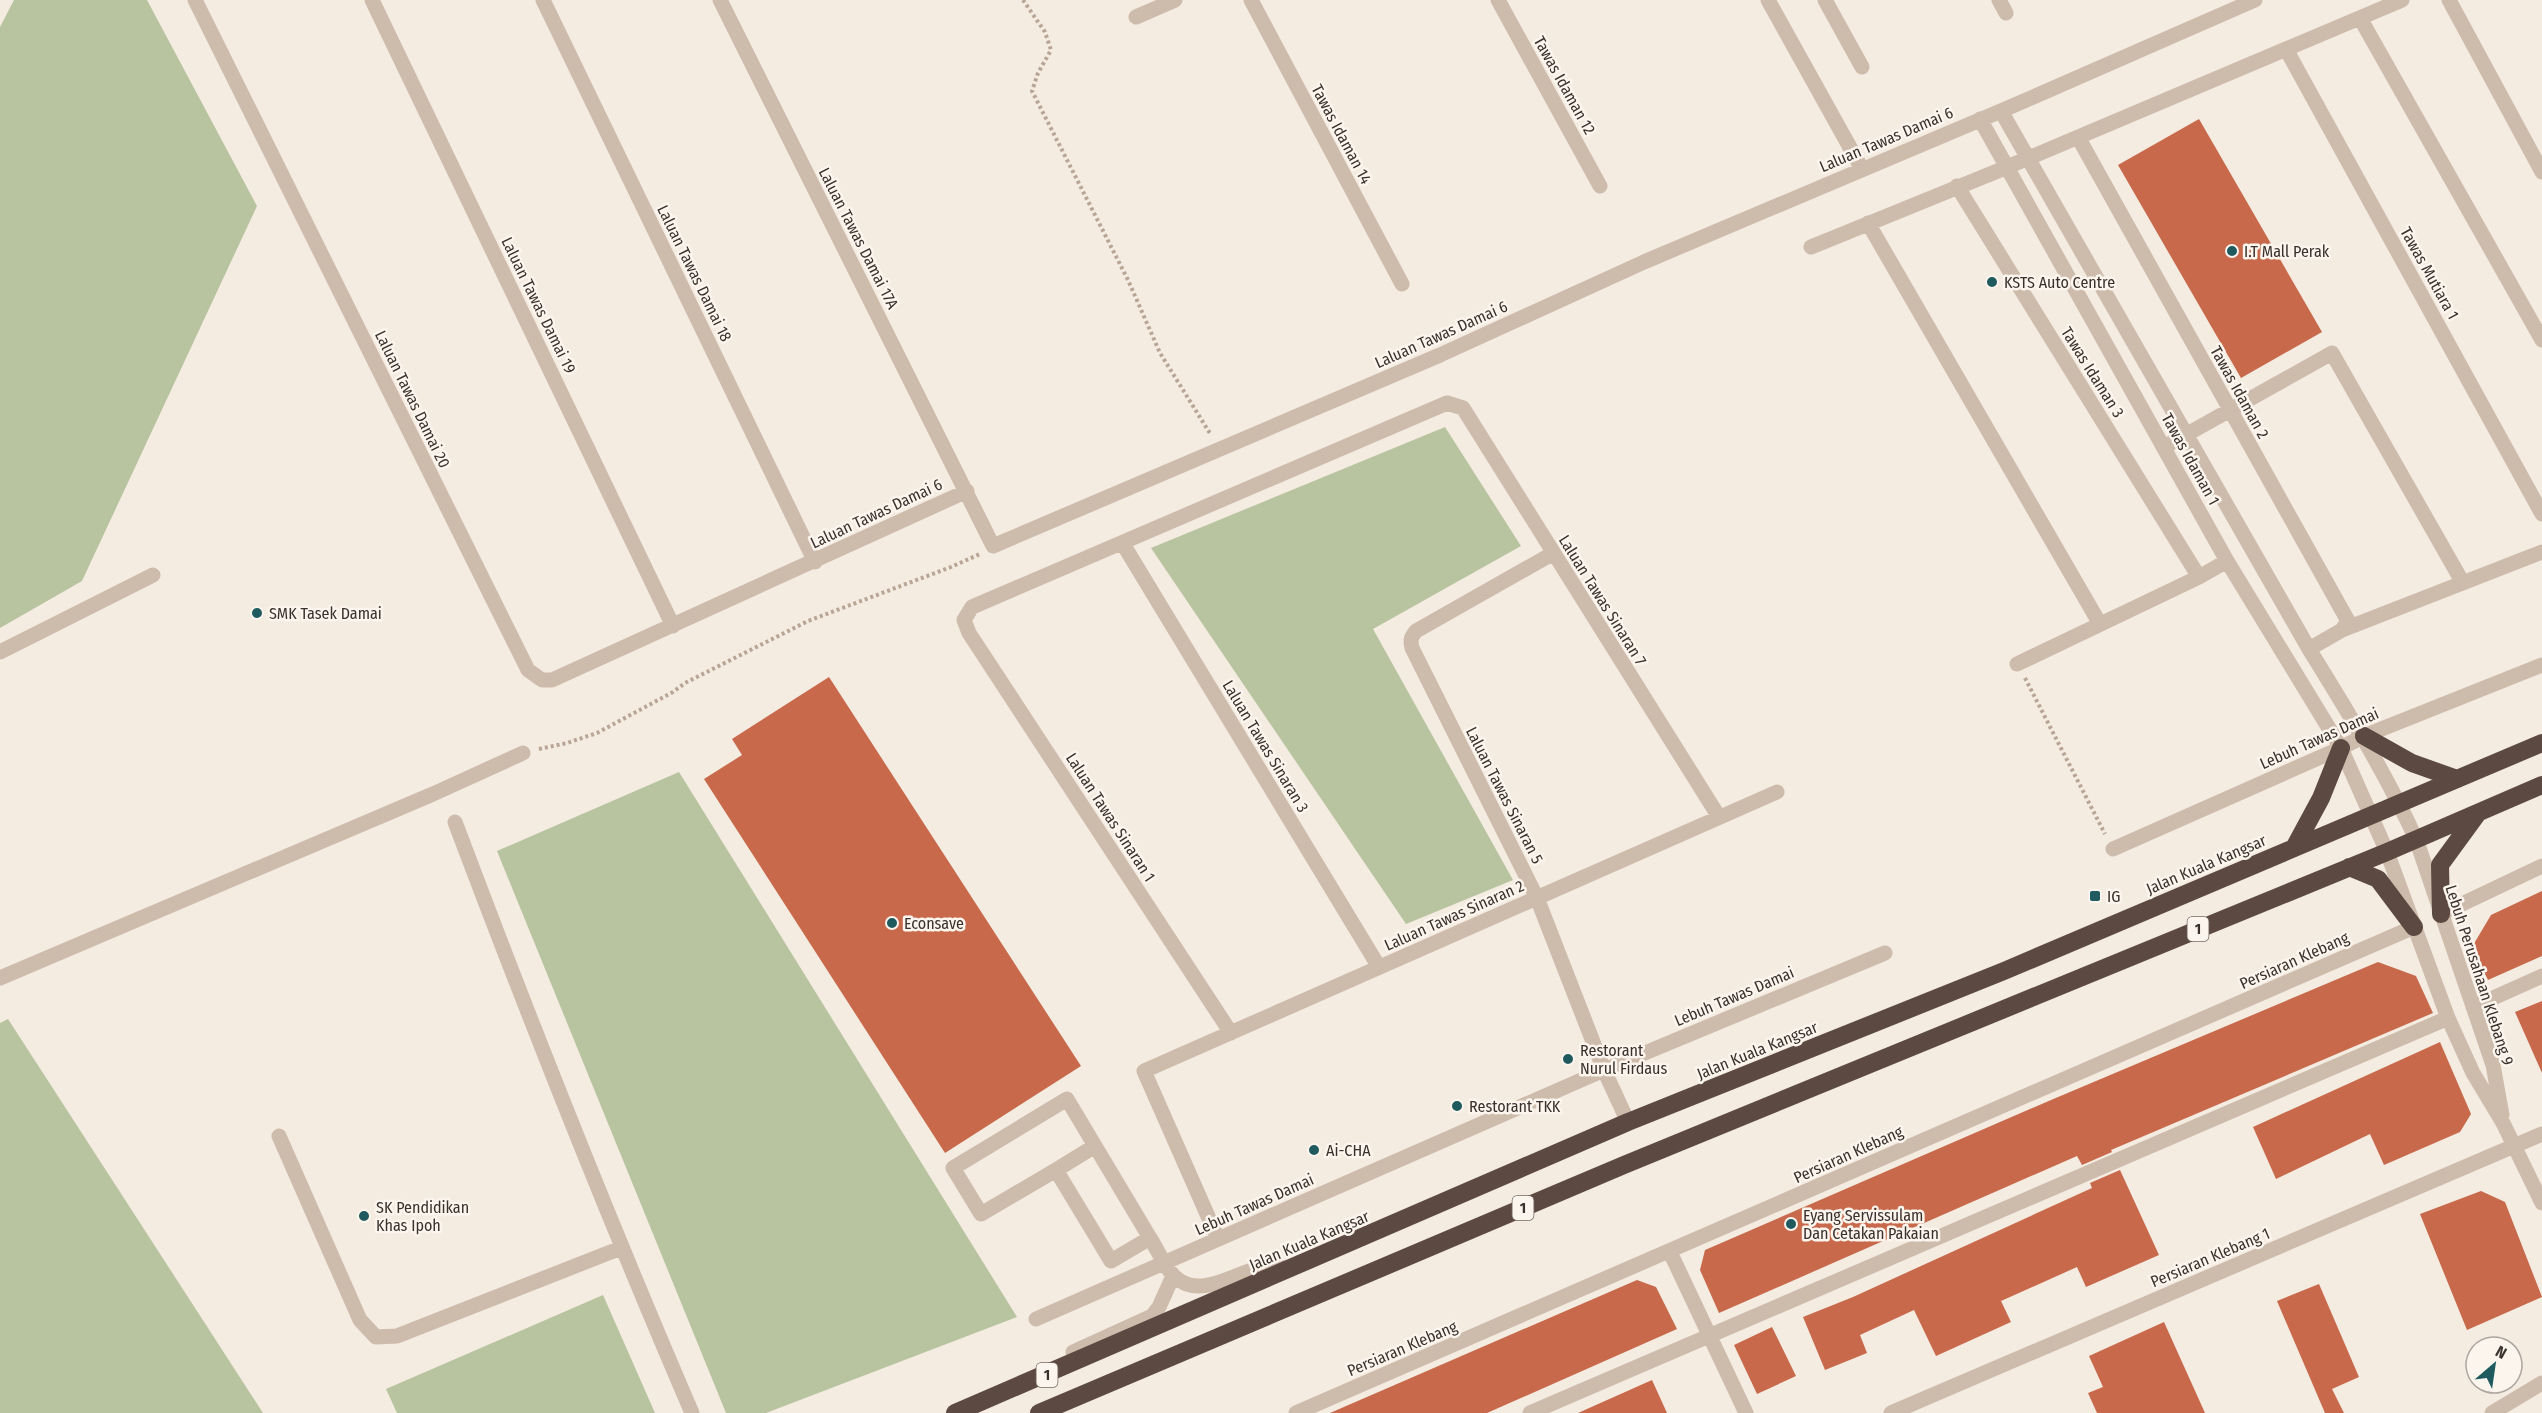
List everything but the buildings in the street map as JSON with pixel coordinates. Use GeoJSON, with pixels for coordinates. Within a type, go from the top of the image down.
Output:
{"type":"FeatureCollection","features":[{"type":"Feature","properties":{"kind":"highway"},"geometry":{"type":"LineString","coordinates":[[2364,736],[2412,764],[2457,779]]}},
{"type":"Feature","properties":{"kind":"highway","name":"Jalan Kuala Kangsar"},"geometry":{"type":"LineString","coordinates":[[955,1413],[1628,1122],[2004,971],[2542,743]]}},
{"type":"Feature","properties":{"kind":"highway"},"geometry":{"type":"LineString","coordinates":[[2294,848],[2321,798],[2341,748]]}},
{"type":"Feature","properties":{"kind":"highway","name":"1"},"geometry":{"type":"LineString","coordinates":[[1039,1413],[1624,1165],[2387,852],[2542,784]]}},
{"type":"Feature","properties":{"kind":"highway"},"geometry":{"type":"LineString","coordinates":[[2441,914],[2440,865],[2479,812]]}},
{"type":"Feature","properties":{"kind":"highway"},"geometry":{"type":"LineString","coordinates":[[2349,867],[2378,879],[2414,927]]}},
{"type":"Feature","properties":{"kind":"street","name":"Laluan Tawas Damai 20"},"geometry":{"type":"LineString","coordinates":[[195,0],[528,670],[542,680],[552,680],[673,626]]}},
{"type":"Feature","properties":{"kind":"street","name":"Laluan Tawas Damai 19"},"geometry":{"type":"LineString","coordinates":[[372,0],[673,626]]}},
{"type":"Feature","properties":{"kind":"street","name":"Laluan Tawas Damai 18"},"geometry":{"type":"LineString","coordinates":[[543,0],[815,562]]}},
{"type":"Feature","properties":{"kind":"street","name":"Laluan Tawas Damai 17A"},"geometry":{"type":"LineString","coordinates":[[720,0],[967,491]]}},
{"type":"Feature","properties":{"kind":"street"},"geometry":{"type":"LineString","coordinates":[[1136,17],[1174,0]]}},
{"type":"Feature","properties":{"kind":"street","name":"Tawas Idaman 14"},"geometry":{"type":"LineString","coordinates":[[1251,0],[1402,284]]}},
{"type":"Feature","properties":{"kind":"street","name":"Tawas Idaman 12"},"geometry":{"type":"LineString","coordinates":[[1498,0],[1600,186]]}},
{"type":"Feature","properties":{"kind":"street"},"geometry":{"type":"LineString","coordinates":[[1768,0],[1862,169]]}},
{"type":"Feature","properties":{"kind":"street"},"geometry":{"type":"LineString","coordinates":[[1825,0],[1862,67]]}},
{"type":"Feature","properties":{"kind":"street","name":"Laluan Tawas Damai 6"},"geometry":{"type":"LineString","coordinates":[[673,626],[967,491],[990,543],[997,546],[1440,355],[1644,262],[2001,111],[2255,0]]}},
{"type":"Feature","properties":{"kind":"street"},"geometry":{"type":"LineString","coordinates":[[1810,247],[2027,159],[2402,0]]}},
{"type":"Feature","properties":{"kind":"street"},"geometry":{"type":"LineString","coordinates":[[2449,0],[2542,172]]}},
{"type":"Feature","properties":{"kind":"street"},"geometry":{"type":"LineString","coordinates":[[2360,18],[2542,340]]}},
{"type":"Feature","properties":{"kind":"street","name":"Tawas Mutiara 1"},"geometry":{"type":"LineString","coordinates":[[2286,49],[2542,514]]}},
{"type":"Feature","properties":{"kind":"street","name":"Tawas Idaman 1"},"geometry":{"type":"LineString","coordinates":[[2001,111],[2309,649],[2364,736],[2400,804]]}},
{"type":"Feature","properties":{"kind":"street","name":"Tawas Idaman 1"},"geometry":{"type":"LineString","coordinates":[[1980,119],[2005,168],[2227,561],[2341,748],[2387,852]]}},
{"type":"Feature","properties":{"kind":"street","name":"Tawas Idaman 2"},"geometry":{"type":"LineString","coordinates":[[2078,137],[2348,621],[2342,630]]}},
{"type":"Feature","properties":{"kind":"street","name":"Tawas Idaman 3"},"geometry":{"type":"LineString","coordinates":[[1957,186],[2199,577]]}},
{"type":"Feature","properties":{"kind":"street"},"geometry":{"type":"LineString","coordinates":[[1868,223],[2100,624]]}},
{"type":"Feature","properties":{"kind":"street"},"geometry":{"type":"LineString","coordinates":[[2164,447],[2332,353],[2463,583]]}},
{"type":"Feature","properties":{"kind":"street","name":"Laluan Tawas Sinaran 7"},"geometry":{"type":"LineString","coordinates":[[1123,544],[1447,403],[1455,404],[1463,408],[1552,554],[1719,817]]}},
{"type":"Feature","properties":{"kind":"street","name":"Laluan Tawas Sinaran 1"},"geometry":{"type":"LineString","coordinates":[[1123,544],[972,607],[964,620],[975,643],[1231,1033]]}},
{"type":"Feature","properties":{"kind":"street","name":"Laluan Tawas Sinaran 3"},"geometry":{"type":"LineString","coordinates":[[1123,544],[1379,967]]}},
{"type":"Feature","properties":{"kind":"street"},"geometry":{"type":"LineString","coordinates":[[2309,649],[2342,630],[2542,552]]}},
{"type":"Feature","properties":{"kind":"street","name":"Laluan Tawas Sinaran 5"},"geometry":{"type":"LineString","coordinates":[[1552,554],[1416,631],[1411,636],[1410,642],[1536,898],[1604,1070],[1628,1122]]}},
{"type":"Feature","properties":{"kind":"street"},"geometry":{"type":"LineString","coordinates":[[2017,664],[2199,577],[2227,561]]}},
{"type":"Feature","properties":{"kind":"street"},"geometry":{"type":"LineString","coordinates":[[0,652],[153,575]]}},
{"type":"Feature","properties":{"kind":"street","name":"Lebuh Tawas Damai"},"geometry":{"type":"LineString","coordinates":[[2113,849],[2364,736],[2542,665]]}},
{"type":"Feature","properties":{"kind":"street"},"geometry":{"type":"LineString","coordinates":[[0,978],[433,794],[523,753]]}},
{"type":"Feature","properties":{"kind":"street","name":"Laluan Tawas Sinaran 2"},"geometry":{"type":"LineString","coordinates":[[1218,1239],[1144,1071],[1777,792]]}},
{"type":"Feature","properties":{"kind":"street","name":"Lebuh Perusahaan Klebang 9"},"geometry":{"type":"LineString","coordinates":[[2400,804],[2416,839],[2493,1065],[2503,1123]]}},
{"type":"Feature","properties":{"kind":"street"},"geometry":{"type":"LineString","coordinates":[[455,822],[531,1024],[621,1248],[692,1413]]}},
{"type":"Feature","properties":{"kind":"street","name":"Lebuh Perusahaan Klebang 9"},"geometry":{"type":"LineString","coordinates":[[2387,852],[2448,1018],[2473,1073],[2503,1123],[2542,1203]]}},
{"type":"Feature","properties":{"kind":"street"},"geometry":{"type":"LineString","coordinates":[[2441,914],[2542,866]]}},
{"type":"Feature","properties":{"kind":"street","name":"Persiaran Klebang"},"geometry":{"type":"LineString","coordinates":[[1296,1413],[2414,927]]}},
{"type":"Feature","properties":{"kind":"street","name":"Lebuh Tawas Damai"},"geometry":{"type":"LineString","coordinates":[[1036,1319],[1169,1269],[1218,1239],[1604,1070],[1885,953]]}},
{"type":"Feature","properties":{"kind":"street"},"geometry":{"type":"LineString","coordinates":[[2473,1007],[2542,976]]}},
{"type":"Feature","properties":{"kind":"street"},"geometry":{"type":"LineString","coordinates":[[1530,1413],[2448,1018]]}},
{"type":"Feature","properties":{"kind":"street"},"geometry":{"type":"LineString","coordinates":[[1095,1146],[981,1215],[952,1167],[1067,1099],[1169,1269],[1185,1285],[1206,1286],[1233,1279],[1258,1268],[1275,1266],[1290,1269]]}},
{"type":"Feature","properties":{"kind":"street","name":"Persiaran Klebang 1"},"geometry":{"type":"LineString","coordinates":[[1891,1413],[2542,1134]]}},
{"type":"Feature","properties":{"kind":"street"},"geometry":{"type":"LineString","coordinates":[[279,1136],[360,1320],[376,1337],[397,1336],[621,1248]]}},
{"type":"Feature","properties":{"kind":"street"},"geometry":{"type":"LineString","coordinates":[[1056,1170],[1111,1261],[1150,1238]]}},
{"type":"Feature","properties":{"kind":"street"},"geometry":{"type":"LineString","coordinates":[[1670,1252],[1746,1413]]}},
{"type":"Feature","properties":{"kind":"street"},"geometry":{"type":"LineString","coordinates":[[1064,1367],[1069,1355],[1074,1352],[1152,1316],[1159,1307],[1169,1269]]}},
{"type":"Feature","properties":{"kind":"street"},"geometry":{"type":"LineString","coordinates":[[2492,1413],[2542,1383]]}},
{"type":"Feature","properties":{"kind":"path"},"geometry":{"type":"LineString","coordinates":[[1023,0],[1045,32],[1051,50],[1038,73],[1032,92],[1128,280],[1160,353],[1220,449]]}},
{"type":"Feature","properties":{"kind":"path"},"geometry":{"type":"LineString","coordinates":[[523,753],[567,743],[597,733],[674,692],[685,683],[808,621],[951,567],[997,546]]}},
{"type":"Feature","properties":{"kind":"path"},"geometry":{"type":"LineString","coordinates":[[2017,664],[2113,849]]}},
{"type":"Feature","properties":{"kind":"green space"},"geometry":{"type":"Polygon","coordinates":[[[14,0],[147,0],[257,206],[82,581],[0,628],[0,27],[14,0]]]}},
{"type":"Feature","properties":{"kind":"green space"},"geometry":{"type":"Polygon","coordinates":[[[1445,427],[1521,546],[1373,629],[1513,880],[1406,924],[1151,548],[1445,427]]]}},
{"type":"Feature","properties":{"kind":"green space"},"geometry":{"type":"Polygon","coordinates":[[[679,772],[1017,1317],[766,1413],[726,1413],[497,851],[679,772]]]}},
{"type":"Feature","properties":{"kind":"green space"},"geometry":{"type":"Polygon","coordinates":[[[8,1019],[263,1413],[0,1413],[0,1023],[8,1019]]]}},
{"type":"Feature","properties":{"kind":"green space"},"geometry":{"type":"Polygon","coordinates":[[[603,1295],[655,1413],[397,1413],[386,1389],[603,1295]]]}},
{"type":"Feature","properties":{"kind":"place","name":"I.T Mall Perak"},"geometry":{"type":"Point","coordinates":[2232,251]}},
{"type":"Feature","properties":{"kind":"place","name":"KSTS Auto Centre"},"geometry":{"type":"Point","coordinates":[1992,282]}},
{"type":"Feature","properties":{"kind":"place","name":"SMK Tasek Damai"},"geometry":{"type":"Point","coordinates":[257,613]}},
{"type":"Feature","properties":{"kind":"place","name":"IG"},"geometry":{"type":"Point","coordinates":[2095,896]}},
{"type":"Feature","properties":{"kind":"place","name":"Econsave"},"geometry":{"type":"Point","coordinates":[892,923]}},
{"type":"Feature","properties":{"kind":"place","name":"Restorant Nurul Firdaus"},"geometry":{"type":"Point","coordinates":[1568,1059]}},
{"type":"Feature","properties":{"kind":"place","name":"Restorant TKK"},"geometry":{"type":"Point","coordinates":[1457,1106]}},
{"type":"Feature","properties":{"kind":"place","name":"Ai-CHA"},"geometry":{"type":"Point","coordinates":[1314,1150]}},
{"type":"Feature","properties":{"kind":"place","name":"SK Pendidikan Khas Ipoh"},"geometry":{"type":"Point","coordinates":[364,1216]}},
{"type":"Feature","properties":{"kind":"place","name":"Eyang Servissulam Dan Cetakan Pakaian"},"geometry":{"type":"Point","coordinates":[1791,1224]}}]}
